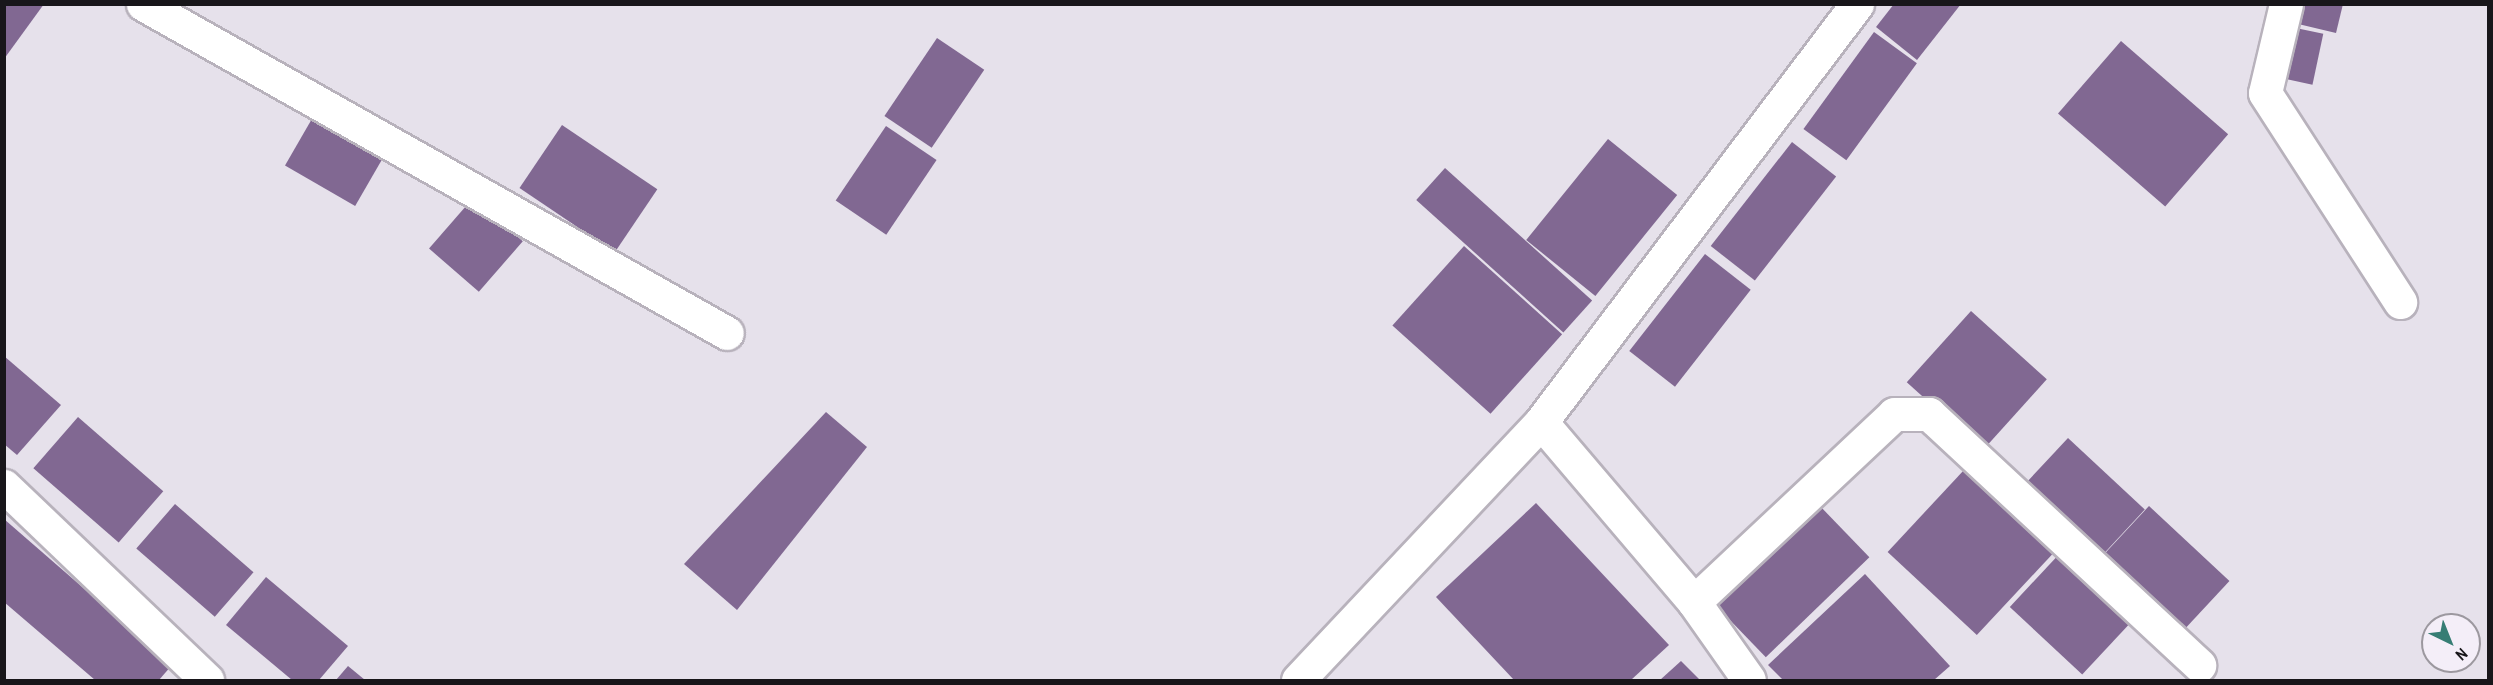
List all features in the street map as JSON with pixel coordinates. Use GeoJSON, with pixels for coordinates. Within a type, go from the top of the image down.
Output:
{"type":"FeatureCollection","features":[{"type":"Feature","properties":{"kind":"street"},"geometry":{"type":"LineString","coordinates":[[143,4],[727,333]]}},
{"type":"Feature","properties":{"kind":"street"},"geometry":{"type":"LineString","coordinates":[[1298,681],[1541,422],[1857,4]]}},
{"type":"Feature","properties":{"kind":"street"},"geometry":{"type":"LineString","coordinates":[[2286,4],[2265,93],[2400,303]]}},
{"type":"Feature","properties":{"kind":"street"},"geometry":{"type":"LineString","coordinates":[[1694,602],[1894,414],[1929,414],[2199,664]]}},
{"type":"Feature","properties":{"kind":"street"},"geometry":{"type":"LineString","coordinates":[[1541,422],[1694,602],[1749,681]]}},
{"type":"Feature","properties":{"kind":"street"},"geometry":{"type":"LineString","coordinates":[[4,486],[207,681]]}},
{"type":"Feature","properties":{"kind":"building"},"geometry":{"type":"Polygon","coordinates":[[[4,4],[44,4],[4,59],[4,4]]]}},
{"type":"Feature","properties":{"kind":"building"},"geometry":{"type":"Polygon","coordinates":[[[1894,4],[1961,4],[1917,60],[1876,27],[1894,4]]]}},
{"type":"Feature","properties":{"kind":"building"},"geometry":{"type":"Polygon","coordinates":[[[2298,4],[2343,4],[2336,33],[2294,23],[2298,4]]]}},
{"type":"Feature","properties":{"kind":"building"},"geometry":{"type":"Polygon","coordinates":[[[2291,27],[2323,34],[2312,85],[2280,78],[2291,27]]]}},
{"type":"Feature","properties":{"kind":"building"},"geometry":{"type":"Polygon","coordinates":[[[1874,32],[1917,63],[1846,160],[1803,129],[1874,32]]]}},
{"type":"Feature","properties":{"kind":"building"},"geometry":{"type":"Polygon","coordinates":[[[937,38],[984,70],[932,148],[884,116],[937,38]]]}},
{"type":"Feature","properties":{"kind":"building"},"geometry":{"type":"Polygon","coordinates":[[[2121,41],[2228,134],[2165,207],[2058,113],[2121,41]]]}},
{"type":"Feature","properties":{"kind":"building"},"geometry":{"type":"Polygon","coordinates":[[[313,117],[383,157],[355,206],[285,165],[313,117]]]}},
{"type":"Feature","properties":{"kind":"building"},"geometry":{"type":"Polygon","coordinates":[[[562,125],[657,189],[615,252],[520,188],[562,125]]]}},
{"type":"Feature","properties":{"kind":"building"},"geometry":{"type":"Polygon","coordinates":[[[886,126],[937,160],[886,235],[836,201],[886,126]]]}},
{"type":"Feature","properties":{"kind":"building"},"geometry":{"type":"Polygon","coordinates":[[[1608,139],[1677,195],[1595,296],[1526,240],[1608,139]]]}},
{"type":"Feature","properties":{"kind":"building"},"geometry":{"type":"Polygon","coordinates":[[[1792,142],[1836,176],[1755,280],[1711,246],[1792,142]]]}},
{"type":"Feature","properties":{"kind":"building"},"geometry":{"type":"Polygon","coordinates":[[[1445,168],[1592,300],[1563,332],[1416,200],[1445,168]]]}},
{"type":"Feature","properties":{"kind":"building"},"geometry":{"type":"Polygon","coordinates":[[[473,198],[523,241],[479,292],[429,249],[473,198]]]}},
{"type":"Feature","properties":{"kind":"building"},"geometry":{"type":"Polygon","coordinates":[[[1464,246],[1562,334],[1490,414],[1392,326],[1464,246]]]}},
{"type":"Feature","properties":{"kind":"building"},"geometry":{"type":"Polygon","coordinates":[[[1705,254],[1751,290],[1675,387],[1629,351],[1705,254]]]}},
{"type":"Feature","properties":{"kind":"building"},"geometry":{"type":"Polygon","coordinates":[[[1971,311],[2047,379],[1983,451],[1907,382],[1971,311]]]}},
{"type":"Feature","properties":{"kind":"building"},"geometry":{"type":"Polygon","coordinates":[[[4,356],[61,405],[17,455],[4,444],[4,356]]]}},
{"type":"Feature","properties":{"kind":"building"},"geometry":{"type":"Polygon","coordinates":[[[826,412],[867,447],[737,610],[684,564],[826,412]]]}},
{"type":"Feature","properties":{"kind":"building"},"geometry":{"type":"Polygon","coordinates":[[[78,417],[163,491],[119,542],[33,468],[78,417]]]}},
{"type":"Feature","properties":{"kind":"building"},"geometry":{"type":"Polygon","coordinates":[[[2068,438],[2145,510],[2101,556],[2024,485],[2068,438]]]}},
{"type":"Feature","properties":{"kind":"building"},"geometry":{"type":"Polygon","coordinates":[[[1964,470],[2053,553],[1977,635],[1888,552],[1964,470]]]}},
{"type":"Feature","properties":{"kind":"building"},"geometry":{"type":"Polygon","coordinates":[[[1536,503],[1669,645],[1631,680],[1514,680],[1436,597],[1536,503]]]}},
{"type":"Feature","properties":{"kind":"building"},"geometry":{"type":"Polygon","coordinates":[[[175,504],[253,572],[215,617],[136,549],[175,504]]]}},
{"type":"Feature","properties":{"kind":"building"},"geometry":{"type":"Polygon","coordinates":[[[1818,504],[1869,557],[1766,657],[1714,604],[1818,504]]]}},
{"type":"Feature","properties":{"kind":"building"},"geometry":{"type":"Polygon","coordinates":[[[2149,506],[2229,581],[2180,634],[2100,559],[2149,506]]]}},
{"type":"Feature","properties":{"kind":"building"},"geometry":{"type":"Polygon","coordinates":[[[4,519],[172,665],[159,680],[95,680],[4,602],[4,519]]]}},
{"type":"Feature","properties":{"kind":"building"},"geometry":{"type":"Polygon","coordinates":[[[2063,550],[2135,618],[2082,675],[2010,607],[2063,550]]]}},
{"type":"Feature","properties":{"kind":"building"},"geometry":{"type":"Polygon","coordinates":[[[1865,574],[1950,666],[1934,680],[1783,680],[1768,665],[1865,574]]]}},
{"type":"Feature","properties":{"kind":"building"},"geometry":{"type":"Polygon","coordinates":[[[266,577],[348,646],[319,680],[292,680],[226,625],[266,577]]]}},
{"type":"Feature","properties":{"kind":"building"},"geometry":{"type":"Polygon","coordinates":[[[1681,661],[1700,680],[1660,680],[1681,661]]]}},
{"type":"Feature","properties":{"kind":"building"},"geometry":{"type":"Polygon","coordinates":[[[348,666],[365,680],[336,680],[348,666]]]}}]}
